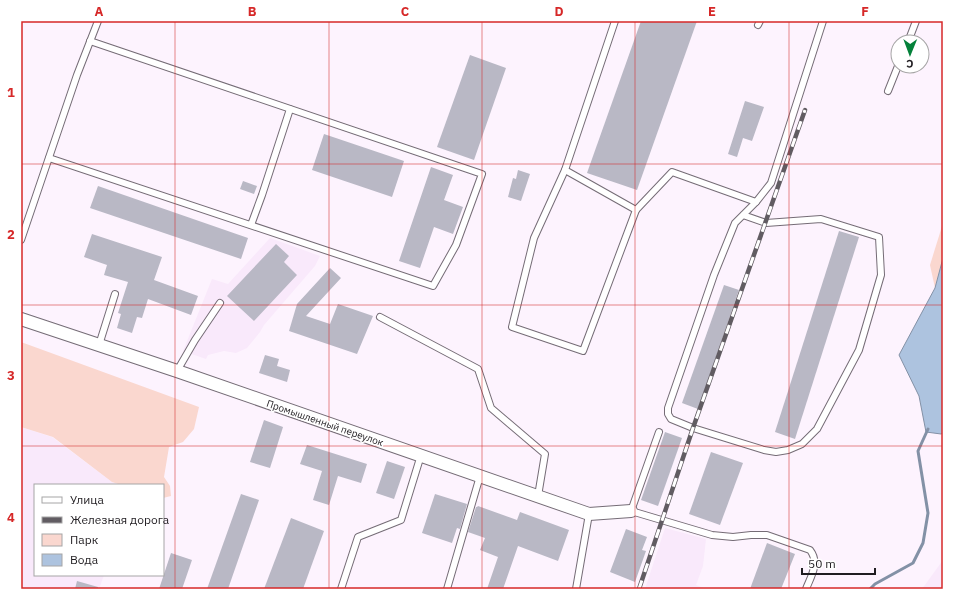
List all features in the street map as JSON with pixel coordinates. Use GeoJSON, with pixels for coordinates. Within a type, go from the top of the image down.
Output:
{"type":"FeatureCollection","features":[{"type":"Feature","properties":{"kind":"street","name":"Промышленный переулок"},"geometry":{"type":"LineString","coordinates":[[21,319],[421,455],[589,514],[631,511]]}},
{"type":"Feature","properties":{"kind":"lane"},"geometry":{"type":"LineString","coordinates":[[21,240],[77,75],[98,21]]}},
{"type":"Feature","properties":{"kind":"lane"},"geometry":{"type":"LineString","coordinates":[[615,21],[565,170],[534,238],[512,327],[583,351],[636,210],[672,172],[756,202]]}},
{"type":"Feature","properties":{"kind":"lane"},"geometry":{"type":"LineString","coordinates":[[743,215],[766,223],[821,219],[879,237],[881,275],[859,350],[817,429],[802,444],[788,450],[776,452],[764,450],[693,428],[671,419],[668,414],[668,408],[714,275],[735,223],[771,184],[823,21]]}},
{"type":"Feature","properties":{"kind":"lane"},"geometry":{"type":"LineString","coordinates":[[911,34],[916,21]]}},
{"type":"Feature","properties":{"kind":"lane"},"geometry":{"type":"LineString","coordinates":[[50,158],[433,286],[456,244],[482,174],[90,41]]}},
{"type":"Feature","properties":{"kind":"lane"},"geometry":{"type":"LineString","coordinates":[[888,91],[895,74]]}},
{"type":"Feature","properties":{"kind":"lane"},"geometry":{"type":"LineString","coordinates":[[251,224],[290,109]]}},
{"type":"Feature","properties":{"kind":"lane"},"geometry":{"type":"LineString","coordinates":[[565,170],[636,210]]}},
{"type":"Feature","properties":{"kind":"lane"},"geometry":{"type":"LineString","coordinates":[[99,345],[114,294]]}},
{"type":"Feature","properties":{"kind":"lane"},"geometry":{"type":"LineString","coordinates":[[177,372],[195,340],[220,303]]}},
{"type":"Feature","properties":{"kind":"lane"},"geometry":{"type":"LineString","coordinates":[[380,317],[478,369],[491,408],[545,454],[538,496]]}},
{"type":"Feature","properties":{"kind":"lane"},"geometry":{"type":"LineString","coordinates":[[659,432],[631,511],[712,535],[733,537],[767,535],[810,550],[814,556],[814,568],[806,589]]}},
{"type":"Feature","properties":{"kind":"lane"},"geometry":{"type":"LineString","coordinates":[[342,589],[358,537],[401,520],[421,455]]}},
{"type":"Feature","properties":{"kind":"lane"},"geometry":{"type":"LineString","coordinates":[[447,589],[480,476]]}},
{"type":"Feature","properties":{"kind":"lane"},"geometry":{"type":"LineString","coordinates":[[576,589],[589,514]]}},
{"type":"Feature","properties":{"kind":"shaded area"},"geometry":{"type":"Polygon","coordinates":[[[270,238],[320,256],[315,266],[264,325],[247,348],[236,353],[224,351],[208,355],[206,359],[183,351],[212,279],[228,284],[270,238]]]}},
{"type":"Feature","properties":{"kind":"shaded area"},"geometry":{"type":"Polygon","coordinates":[[[21,427],[52,437],[112,482],[118,484],[34,484],[34,576],[104,576],[99,589],[21,589],[21,427]]]}},
{"type":"Feature","properties":{"kind":"shaded area"},"geometry":{"type":"Polygon","coordinates":[[[665,528],[706,539],[703,566],[696,585],[706,589],[645,589],[665,528]]]}},
{"type":"Feature","properties":{"kind":"shaded area"},"geometry":{"type":"Polygon","coordinates":[[[943,560],[943,589],[922,589],[943,560]]]}},
{"type":"Feature","properties":{"kind":"green space"},"geometry":{"type":"Polygon","coordinates":[[[943,223],[943,258],[935,288],[930,265],[943,223]]]}},
{"type":"Feature","properties":{"kind":"green space"},"geometry":{"type":"Polygon","coordinates":[[[21,342],[199,407],[194,429],[183,442],[169,447],[164,477],[170,486],[171,496],[164,498],[164,484],[118,484],[112,482],[53,437],[21,427],[21,342]]]}},
{"type":"Feature","properties":{"kind":"water"},"geometry":{"type":"Polygon","coordinates":[[[943,258],[943,433],[941,434],[926,432],[919,396],[899,355],[935,288],[943,258]]]}},
{"type":"Feature","properties":{"kind":"building"},"geometry":{"type":"Polygon","coordinates":[[[641,21],[697,21],[637,190],[587,173],[641,21]]]}},
{"type":"Feature","properties":{"kind":"building"},"geometry":{"type":"Polygon","coordinates":[[[470,55],[506,68],[474,160],[437,147],[470,55]]]}},
{"type":"Feature","properties":{"kind":"building"},"geometry":{"type":"Polygon","coordinates":[[[745,101],[764,107],[752,141],[743,138],[737,157],[728,154],[745,101]]]}},
{"type":"Feature","properties":{"kind":"building"},"geometry":{"type":"Polygon","coordinates":[[[324,134],[404,161],[392,197],[312,170],[324,134]]]}},
{"type":"Feature","properties":{"kind":"building"},"geometry":{"type":"Polygon","coordinates":[[[431,167],[453,175],[444,200],[463,207],[453,234],[434,227],[420,268],[399,261],[431,167]]]}},
{"type":"Feature","properties":{"kind":"building"},"geometry":{"type":"Polygon","coordinates":[[[518,170],[530,174],[521,201],[508,197],[513,178],[516,179],[518,170]]]}},
{"type":"Feature","properties":{"kind":"building"},"geometry":{"type":"Polygon","coordinates":[[[243,181],[257,186],[254,194],[240,189],[243,181]]]}},
{"type":"Feature","properties":{"kind":"building"},"geometry":{"type":"Polygon","coordinates":[[[98,186],[248,238],[241,259],[90,208],[98,186]]]}},
{"type":"Feature","properties":{"kind":"building"},"geometry":{"type":"Polygon","coordinates":[[[839,231],[859,237],[795,439],[775,432],[839,231]]]}},
{"type":"Feature","properties":{"kind":"building"},"geometry":{"type":"Polygon","coordinates":[[[92,234],[162,257],[154,280],[198,296],[191,315],[148,299],[142,318],[137,317],[132,333],[117,328],[121,314],[118,313],[128,282],[104,275],[107,265],[84,257],[92,234]]]}},
{"type":"Feature","properties":{"kind":"building"},"geometry":{"type":"Polygon","coordinates":[[[276,244],[289,256],[284,262],[297,275],[254,321],[227,296],[276,244]]]}},
{"type":"Feature","properties":{"kind":"building"},"geometry":{"type":"Polygon","coordinates":[[[330,268],[341,278],[306,316],[330,324],[338,304],[373,316],[357,354],[289,331],[297,304],[330,268]]]}},
{"type":"Feature","properties":{"kind":"building"},"geometry":{"type":"Polygon","coordinates":[[[724,285],[739,290],[698,409],[682,403],[724,285]]]}},
{"type":"Feature","properties":{"kind":"building"},"geometry":{"type":"Polygon","coordinates":[[[265,355],[279,359],[277,366],[290,370],[287,382],[259,373],[265,355]]]}},
{"type":"Feature","properties":{"kind":"building"},"geometry":{"type":"Polygon","coordinates":[[[264,420],[283,427],[270,468],[250,462],[264,420]]]}},
{"type":"Feature","properties":{"kind":"building"},"geometry":{"type":"Polygon","coordinates":[[[665,432],[682,438],[658,506],[641,500],[665,432]]]}},
{"type":"Feature","properties":{"kind":"building"},"geometry":{"type":"Polygon","coordinates":[[[307,445],[367,464],[361,483],[338,476],[329,505],[313,500],[322,471],[300,464],[307,445]]]}},
{"type":"Feature","properties":{"kind":"building"},"geometry":{"type":"Polygon","coordinates":[[[711,452],[743,463],[720,525],[689,514],[711,452]]]}},
{"type":"Feature","properties":{"kind":"building"},"geometry":{"type":"Polygon","coordinates":[[[387,461],[405,467],[394,499],[376,493],[387,461]]]}},
{"type":"Feature","properties":{"kind":"building"},"geometry":{"type":"Polygon","coordinates":[[[241,494],[259,500],[228,589],[207,589],[241,494]]]}},
{"type":"Feature","properties":{"kind":"building"},"geometry":{"type":"Polygon","coordinates":[[[435,494],[467,504],[460,529],[457,528],[452,543],[422,533],[435,494]]]}},
{"type":"Feature","properties":{"kind":"building"},"geometry":{"type":"Polygon","coordinates":[[[478,506],[517,520],[520,512],[569,530],[558,561],[518,546],[503,589],[487,589],[498,557],[480,550],[485,538],[468,532],[476,507],[478,506]]]}},
{"type":"Feature","properties":{"kind":"building"},"geometry":{"type":"Polygon","coordinates":[[[291,518],[324,531],[303,589],[264,589],[291,518]]]}},
{"type":"Feature","properties":{"kind":"building"},"geometry":{"type":"Polygon","coordinates":[[[626,529],[647,537],[642,550],[646,551],[635,582],[610,572],[626,529]]]}},
{"type":"Feature","properties":{"kind":"building"},"geometry":{"type":"Polygon","coordinates":[[[767,543],[795,554],[781,589],[750,589],[767,543]]]}},
{"type":"Feature","properties":{"kind":"building"},"geometry":{"type":"Polygon","coordinates":[[[171,553],[192,560],[182,589],[159,589],[171,553]]]}},
{"type":"Feature","properties":{"kind":"building"},"geometry":{"type":"Polygon","coordinates":[[[77,581],[98,587],[98,589],[75,589],[77,581]]]}},
{"type":"Feature","properties":{"kind":"waterway"},"geometry":{"type":"LineString","coordinates":[[870,589],[875,584],[913,563],[923,543],[928,513],[918,451],[928,429]]}},
{"type":"Feature","properties":{"kind":"railway"},"geometry":{"type":"LineString","coordinates":[[639,589],[693,428],[805,110]]}}]}
